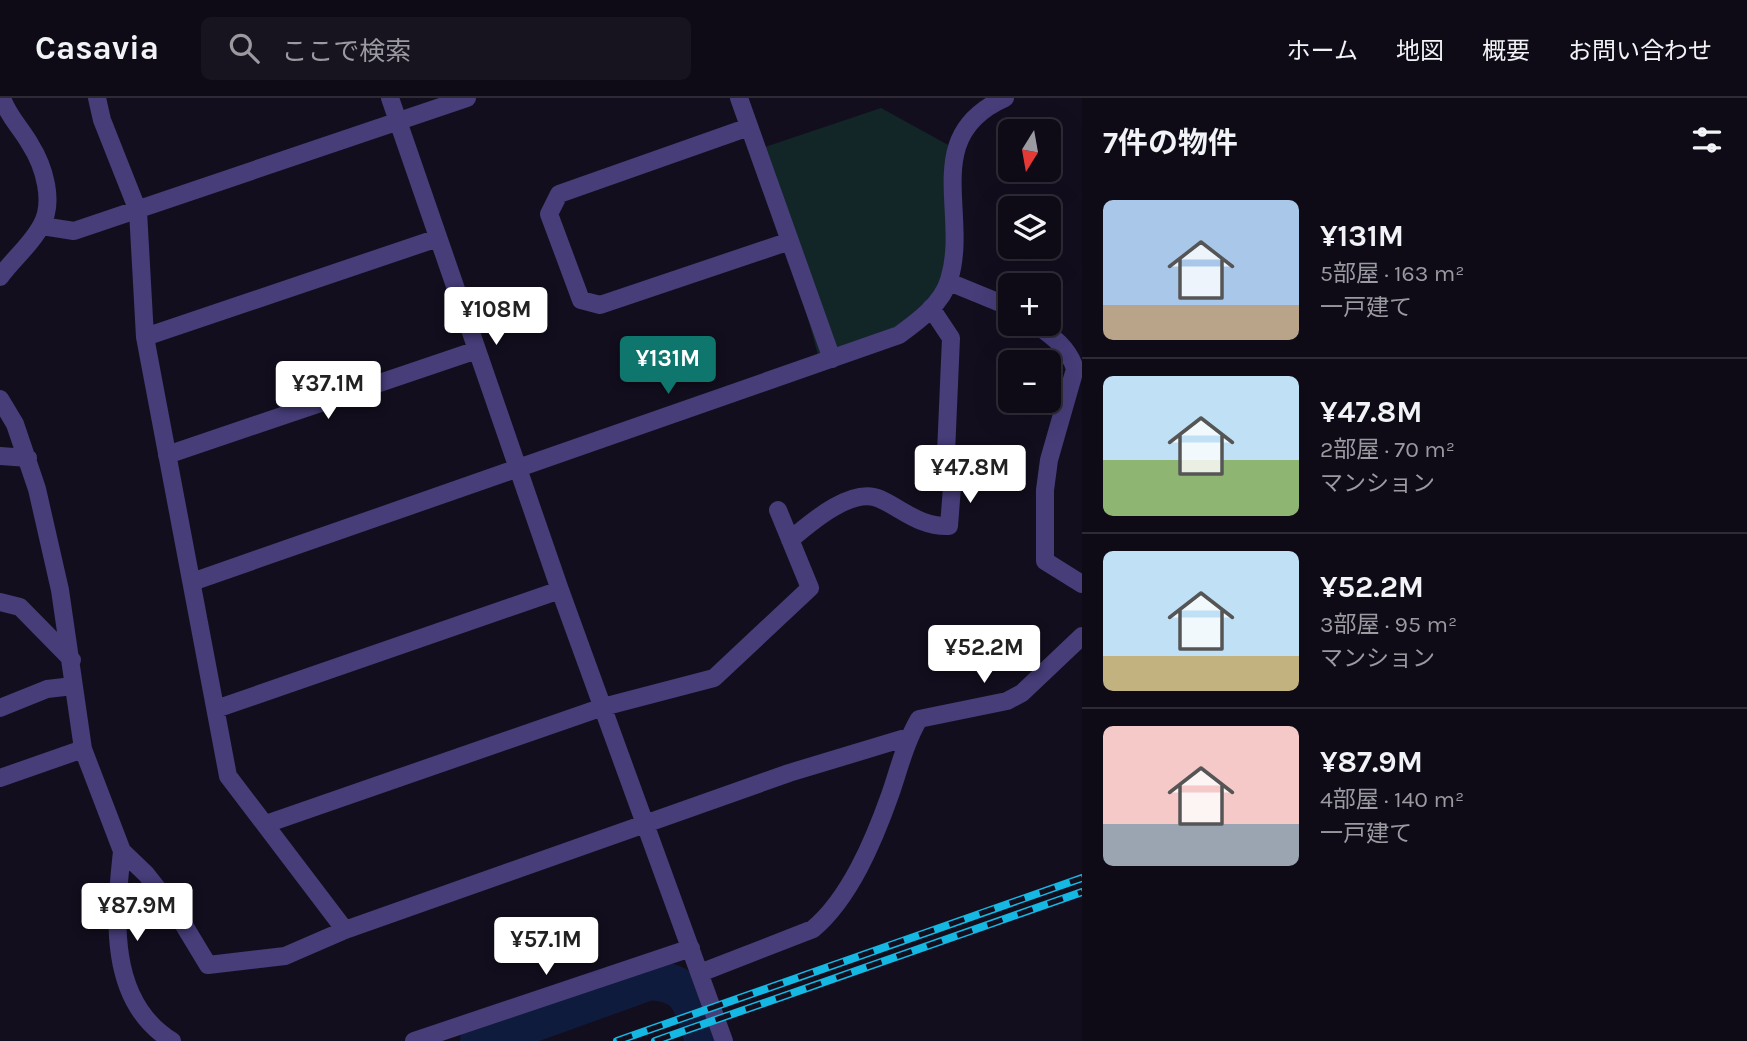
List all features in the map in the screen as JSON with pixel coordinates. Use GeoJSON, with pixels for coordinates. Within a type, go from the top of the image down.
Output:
{"type":"FeatureCollection","features":[{"type":"Feature","properties":{"kind":"street"},"geometry":{"type":"LineString","coordinates":[[0,277],[42,226],[48,201],[44,177],[31,145],[7,111],[2,98]]}},
{"type":"Feature","properties":{"kind":"street"},"geometry":{"type":"LineString","coordinates":[[98,98],[102,120],[138,211],[145,337],[229,776],[345,930]]}},
{"type":"Feature","properties":{"kind":"street"},"geometry":{"type":"LineString","coordinates":[[390,98],[517,469],[724,1041]]}},
{"type":"Feature","properties":{"kind":"street"},"geometry":{"type":"LineString","coordinates":[[42,226],[74,231],[467,98]]}},
{"type":"Feature","properties":{"kind":"street"},"geometry":{"type":"LineString","coordinates":[[739,98],[832,359]]}},
{"type":"Feature","properties":{"kind":"street"},"geometry":{"type":"LineString","coordinates":[[192,582],[899,335],[931,308],[949,282],[953,259],[950,176],[956,148],[968,124],[990,104],[1005,98]]}},
{"type":"Feature","properties":{"kind":"street"},"geometry":{"type":"LineString","coordinates":[[749,127],[559,194],[549,214],[581,300],[600,305],[790,242]]}},
{"type":"Feature","properties":{"kind":"street"},"geometry":{"type":"LineString","coordinates":[[145,337],[438,238]]}},
{"type":"Feature","properties":{"kind":"street"},"geometry":{"type":"LineString","coordinates":[[949,282],[998,302]]}},
{"type":"Feature","properties":{"kind":"street"},"geometry":{"type":"LineString","coordinates":[[790,540],[823,512],[865,495],[878,498],[933,527],[949,526],[952,487],[945,476],[951,338],[931,308]]}},
{"type":"Feature","properties":{"kind":"street"},"geometry":{"type":"LineString","coordinates":[[1053,336],[1072,357],[1075,369],[1046,480],[1045,561],[1082,584]]}},
{"type":"Feature","properties":{"kind":"street"},"geometry":{"type":"LineString","coordinates":[[167,454],[477,350]]}},
{"type":"Feature","properties":{"kind":"street"},"geometry":{"type":"LineString","coordinates":[[0,399],[15,424],[28,458],[60,590],[83,749],[122,850],[146,874],[176,912],[208,965],[285,956],[345,930],[789,773],[908,737]]}},
{"type":"Feature","properties":{"kind":"street"},"geometry":{"type":"LineString","coordinates":[[0,456],[28,458]]}},
{"type":"Feature","properties":{"kind":"street"},"geometry":{"type":"LineString","coordinates":[[266,824],[603,707],[714,678],[810,588],[778,510]]}},
{"type":"Feature","properties":{"kind":"street"},"geometry":{"type":"LineString","coordinates":[[216,709],[560,590]]}},
{"type":"Feature","properties":{"kind":"street"},"geometry":{"type":"LineString","coordinates":[[0,602],[20,607],[72,660]]}},
{"type":"Feature","properties":{"kind":"street"},"geometry":{"type":"LineString","coordinates":[[700,973],[813,929],[827,918],[840,900],[880,818],[908,737],[919,719],[1007,701],[1023,693],[1082,636]]}},
{"type":"Feature","properties":{"kind":"street"},"geometry":{"type":"LineString","coordinates":[[0,708],[47,689],[73,686]]}},
{"type":"Feature","properties":{"kind":"street"},"geometry":{"type":"LineString","coordinates":[[0,778],[83,749]]}},
{"type":"Feature","properties":{"kind":"street"},"geometry":{"type":"LineString","coordinates":[[122,850],[116,927],[121,970],[146,1018],[162,1039]]}},
{"type":"Feature","properties":{"kind":"street"},"geometry":{"type":"LineString","coordinates":[[414,1041],[691,948]]}},
{"type":"Feature","properties":{"kind":"green space"},"geometry":{"type":"Polygon","coordinates":[[[881,108],[950,146],[951,213],[947,258],[932,299],[909,323],[885,335],[818,355],[762,148],[881,108]]]}},
{"type":"Feature","properties":{"kind":"waterway"},"geometry":{"type":"LineString","coordinates":[[480,1041],[650,980],[664,982],[683,991],[694,1007],[705,1041]]}},
{"type":"Feature","properties":{"kind":"railway"},"geometry":{"type":"LineString","coordinates":[[617,1041],[1082,878]]}},
{"type":"Feature","properties":{"kind":"railway"},"geometry":{"type":"LineString","coordinates":[[655,1041],[1082,892]]}}]}
